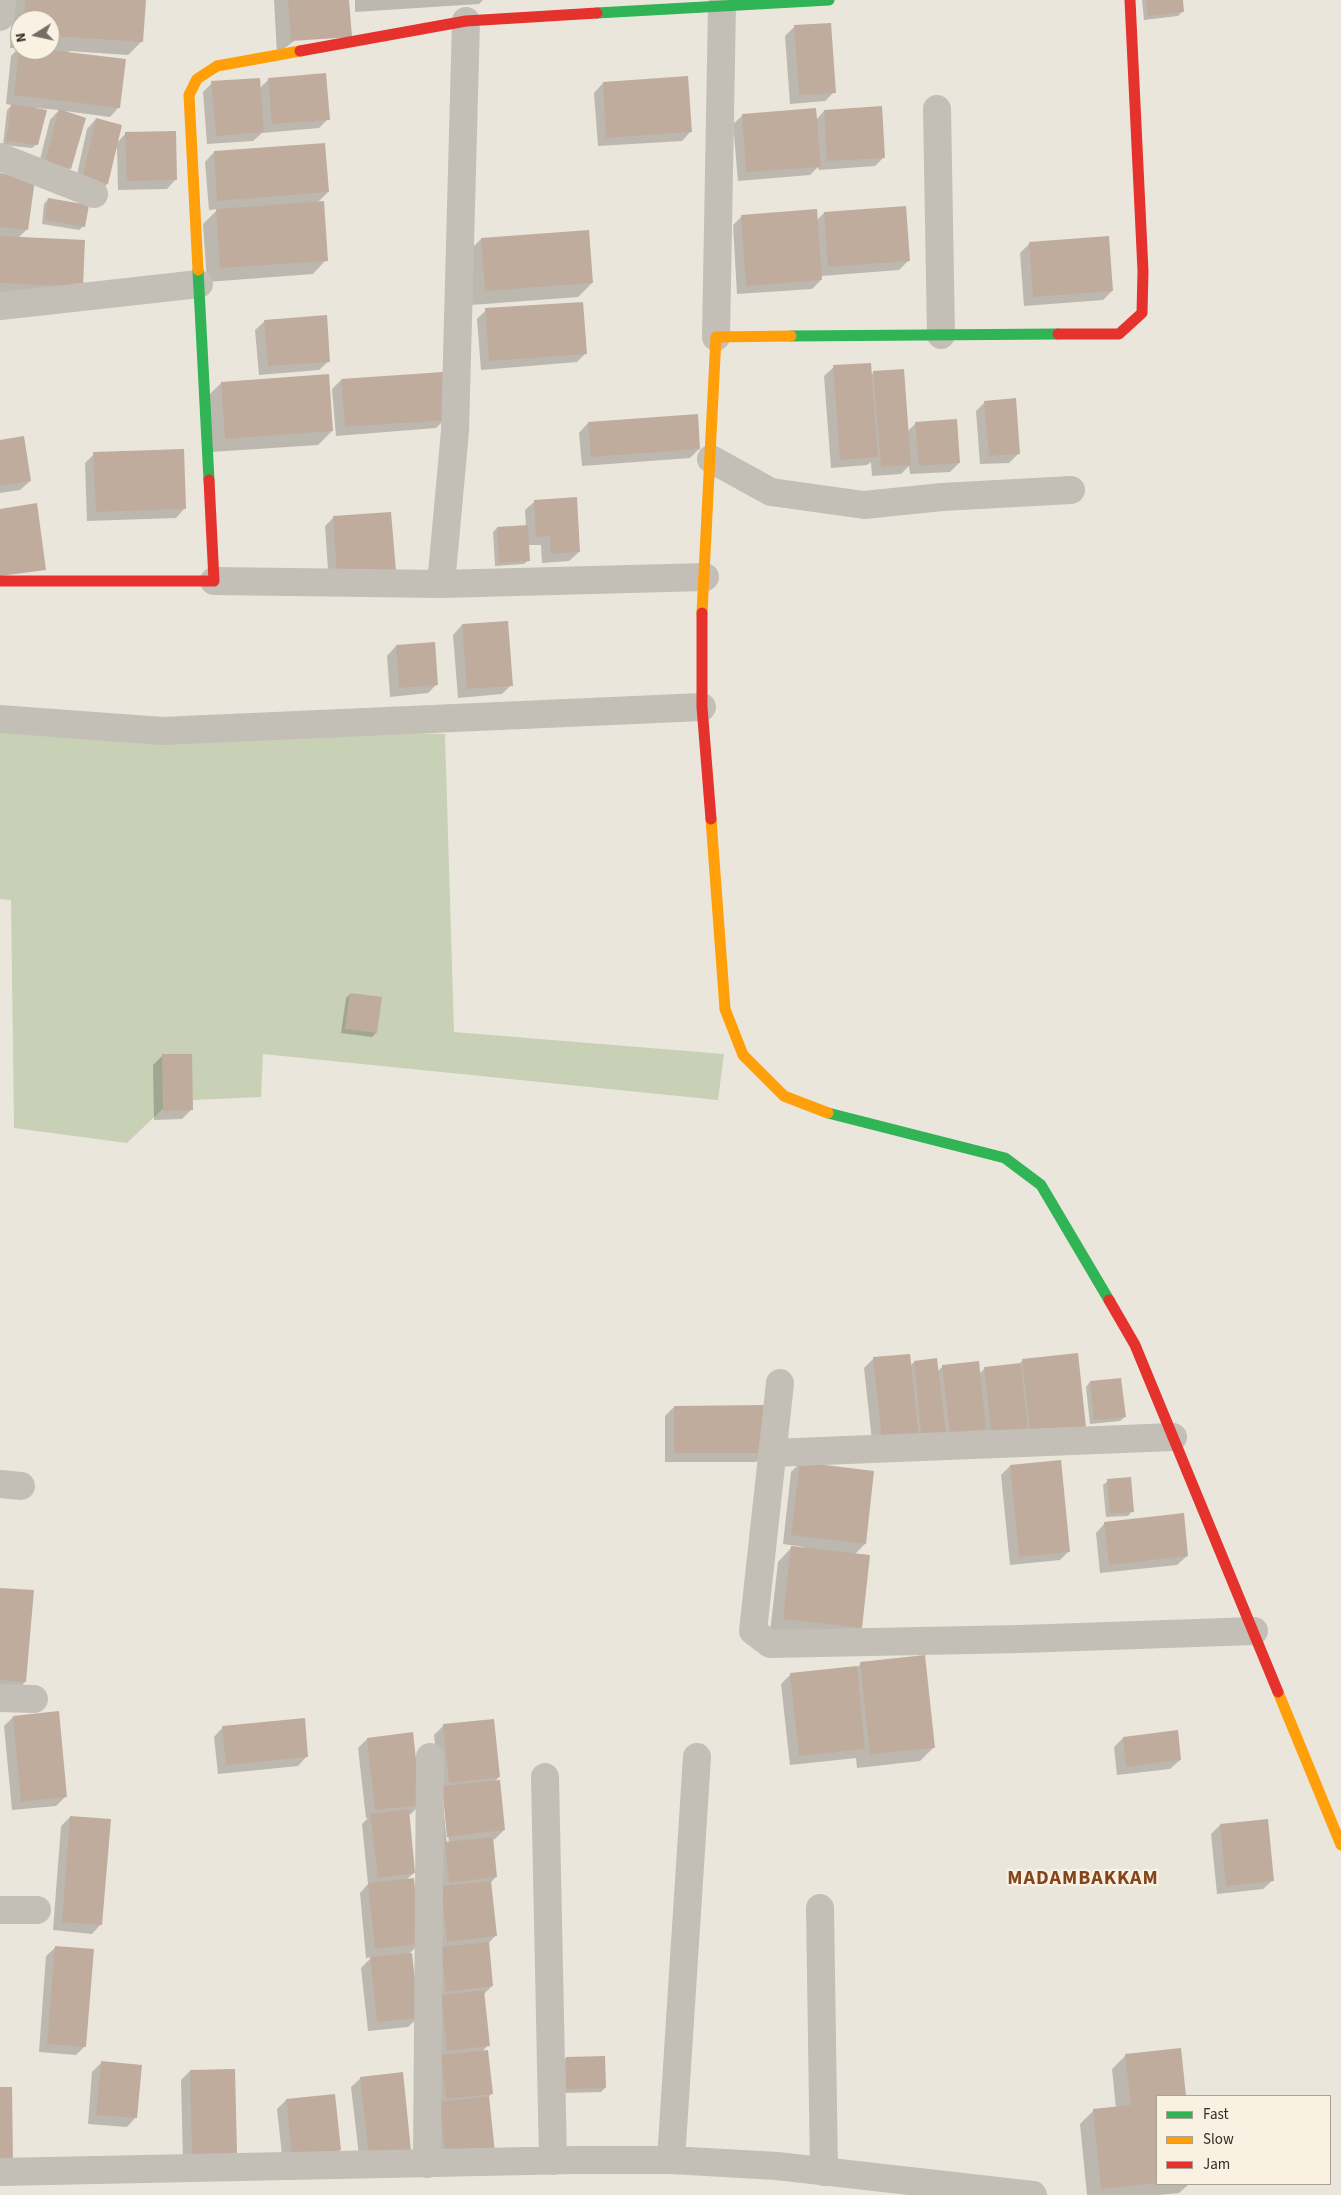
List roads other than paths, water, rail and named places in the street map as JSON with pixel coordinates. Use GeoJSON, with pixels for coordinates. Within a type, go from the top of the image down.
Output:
{"type":"FeatureCollection","features":[{"type":"Feature","properties":{"kind":"street"},"geometry":{"type":"LineString","coordinates":[[0,17],[2,0]]}},
{"type":"Feature","properties":{"kind":"street"},"geometry":{"type":"LineString","coordinates":[[214,581],[189,95],[196,79],[217,66],[466,21],[829,0]]}},
{"type":"Feature","properties":{"kind":"street"},"geometry":{"type":"LineString","coordinates":[[716,337],[1119,334],[1142,313],[1143,272],[1130,0]]}},
{"type":"Feature","properties":{"kind":"street"},"geometry":{"type":"LineString","coordinates":[[722,5],[716,337],[705,577],[702,707],[725,1009],[743,1055],[784,1096],[818,1111],[1005,1158],[1041,1185],[1135,1345],[1341,1845]]}},
{"type":"Feature","properties":{"kind":"street"},"geometry":{"type":"LineString","coordinates":[[441,584],[454,431],[466,21]]}},
{"type":"Feature","properties":{"kind":"street"},"geometry":{"type":"LineString","coordinates":[[937,109],[941,335]]}},
{"type":"Feature","properties":{"kind":"street"},"geometry":{"type":"LineString","coordinates":[[0,156],[94,194]]}},
{"type":"Feature","properties":{"kind":"street"},"geometry":{"type":"LineString","coordinates":[[0,306],[199,284]]}},
{"type":"Feature","properties":{"kind":"street"},"geometry":{"type":"LineString","coordinates":[[711,459],[771,492],[864,505],[942,497],[1071,490]]}},
{"type":"Feature","properties":{"kind":"street"},"geometry":{"type":"LineString","coordinates":[[0,581],[441,584],[705,577]]}},
{"type":"Feature","properties":{"kind":"street"},"geometry":{"type":"LineString","coordinates":[[0,719],[162,731],[702,707]]}},
{"type":"Feature","properties":{"kind":"street"},"geometry":{"type":"LineString","coordinates":[[780,1383],[753,1631],[770,1644],[1021,1639],[1254,1631]]}},
{"type":"Feature","properties":{"kind":"street"},"geometry":{"type":"LineString","coordinates":[[772,1453],[1173,1437]]}},
{"type":"Feature","properties":{"kind":"street"},"geometry":{"type":"LineString","coordinates":[[0,1698],[34,1699]]}},
{"type":"Feature","properties":{"kind":"street"},"geometry":{"type":"LineString","coordinates":[[427,2164],[430,1756]]}},
{"type":"Feature","properties":{"kind":"street"},"geometry":{"type":"LineString","coordinates":[[671,2160],[697,1757]]}},
{"type":"Feature","properties":{"kind":"street"},"geometry":{"type":"LineString","coordinates":[[545,1777],[554,2161]]}},
{"type":"Feature","properties":{"kind":"street"},"geometry":{"type":"LineString","coordinates":[[820,1908],[824,2172]]}},
{"type":"Feature","properties":{"kind":"street"},"geometry":{"type":"LineString","coordinates":[[0,1910],[37,1910]]}},
{"type":"Feature","properties":{"kind":"street"},"geometry":{"type":"LineString","coordinates":[[0,2172],[671,2160],[777,2166],[1033,2195]]}},
{"type":"Feature","properties":{"kind":"district","name":"MADAMBAKKAM"},"geometry":{"type":"Point","coordinates":[1083,1880]}}]}
